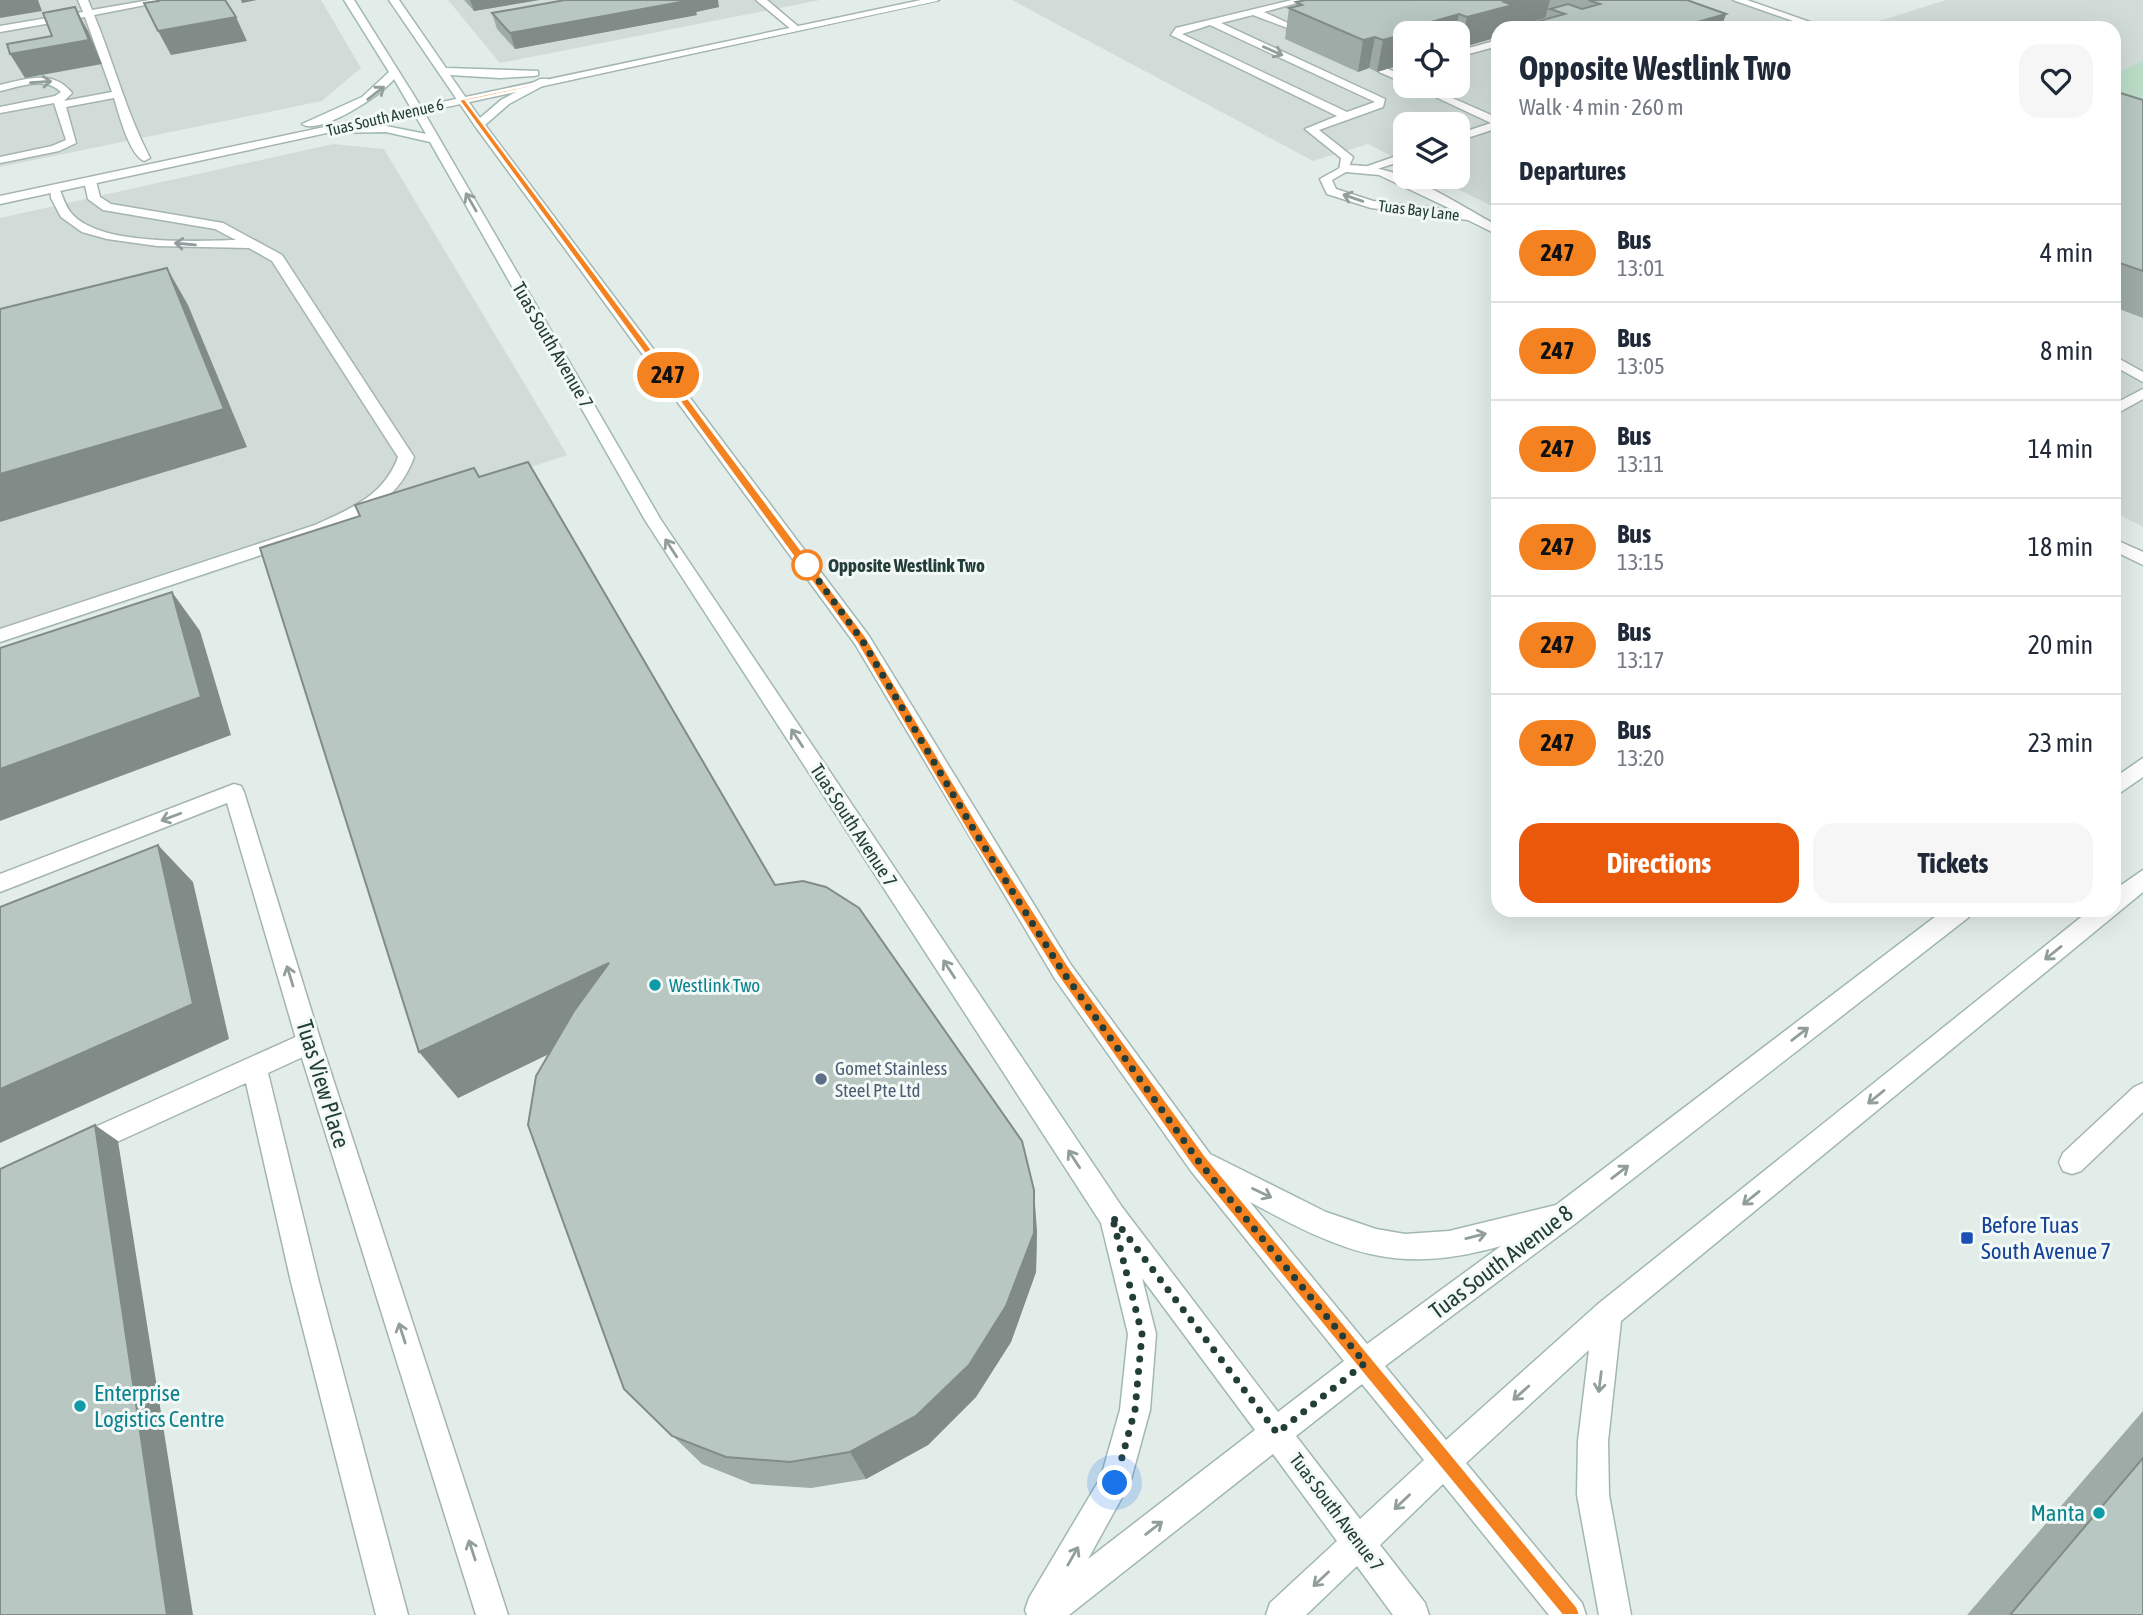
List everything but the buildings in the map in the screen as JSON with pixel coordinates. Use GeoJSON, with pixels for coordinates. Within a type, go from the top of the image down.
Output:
{"type":"FeatureCollection","features":[{"type":"Feature","properties":{"kind":"street"},"geometry":{"type":"LineString","coordinates":[[83,0],[119,94],[127,124],[144,158]]}},
{"type":"Feature","properties":{"kind":"street"},"geometry":{"type":"LineString","coordinates":[[0,29],[166,0]]}},
{"type":"Feature","properties":{"kind":"street","name":"Tuas South Avenue 7"},"geometry":{"type":"LineString","coordinates":[[349,0],[415,106],[653,520],[1112,1216],[1413,1615]]}},
{"type":"Feature","properties":{"kind":"street"},"geometry":{"type":"LineString","coordinates":[[394,0],[479,124],[862,640],[977,835],[1063,972],[1200,1163],[1570,1615]]}},
{"type":"Feature","properties":{"kind":"street"},"geometry":{"type":"LineString","coordinates":[[761,0],[795,28]]}},
{"type":"Feature","properties":{"kind":"street","name":"Tuas South Avenue 6"},"geometry":{"type":"LineString","coordinates":[[0,200],[327,130],[534,73],[890,0]]}},
{"type":"Feature","properties":{"kind":"street","name":"Tuas South Avenue 6"},"geometry":{"type":"LineString","coordinates":[[459,95],[544,81],[934,0]]}},
{"type":"Feature","properties":{"kind":"street"},"geometry":{"type":"LineString","coordinates":[[1303,0],[1179,30],[1176,35],[1346,116]]}},
{"type":"Feature","properties":{"kind":"street"},"geometry":{"type":"LineString","coordinates":[[1738,0],[1802,21]]}},
{"type":"Feature","properties":{"kind":"street"},"geometry":{"type":"LineString","coordinates":[[1255,12],[1298,31]]}},
{"type":"Feature","properties":{"kind":"street"},"geometry":{"type":"LineString","coordinates":[[1210,22],[1381,101],[1379,105],[1311,129],[1347,157],[1343,169]]}},
{"type":"Feature","properties":{"kind":"street"},"geometry":{"type":"LineString","coordinates":[[1470,51],[1491,45]]}},
{"type":"Feature","properties":{"kind":"street"},"geometry":{"type":"LineString","coordinates":[[442,71],[500,75],[534,73]]}},
{"type":"Feature","properties":{"kind":"street"},"geometry":{"type":"LineString","coordinates":[[308,124],[369,99],[381,91],[393,73]]}},
{"type":"Feature","properties":{"kind":"street"},"geometry":{"type":"LineString","coordinates":[[0,88],[41,80],[57,82],[67,93],[59,102]]}},
{"type":"Feature","properties":{"kind":"street"},"geometry":{"type":"LineString","coordinates":[[479,124],[505,102],[544,81]]}},
{"type":"Feature","properties":{"kind":"street"},"geometry":{"type":"LineString","coordinates":[[0,110],[119,94]]}},
{"type":"Feature","properties":{"kind":"street"},"geometry":{"type":"LineString","coordinates":[[1443,98],[1491,120]]}},
{"type":"Feature","properties":{"kind":"street"},"geometry":{"type":"LineString","coordinates":[[0,160],[55,149],[72,141],[59,102]]}},
{"type":"Feature","properties":{"kind":"street","name":"Tuas South Avenue 6"},"geometry":{"type":"LineString","coordinates":[[0,189],[308,124],[415,106]]}},
{"type":"Feature","properties":{"kind":"street"},"geometry":{"type":"LineString","coordinates":[[1470,134],[1491,126]]}},
{"type":"Feature","properties":{"kind":"street"},"geometry":{"type":"LineString","coordinates":[[327,130],[386,130],[433,139]]}},
{"type":"Feature","properties":{"kind":"street"},"geometry":{"type":"LineString","coordinates":[[1368,169],[1393,160]]}},
{"type":"Feature","properties":{"kind":"street","name":"Tuas Bay Lane"},"geometry":{"type":"LineString","coordinates":[[1468,216],[1371,204],[1331,191],[1326,179],[1343,169],[1368,169],[1392,175],[1491,228]]}},
{"type":"Feature","properties":{"kind":"street"},"geometry":{"type":"LineString","coordinates":[[90,181],[94,199],[87,231],[117,237],[199,245],[253,244]]}},
{"type":"Feature","properties":{"kind":"street"},"geometry":{"type":"LineString","coordinates":[[0,636],[321,529],[365,508],[397,481],[406,457],[277,258],[219,226],[89,214],[54,189]]}},
{"type":"Feature","properties":{"kind":"street"},"geometry":{"type":"LineString","coordinates":[[2121,364],[2143,377]]}},
{"type":"Feature","properties":{"kind":"street"},"geometry":{"type":"LineString","coordinates":[[2121,405],[2143,393]]}},
{"type":"Feature","properties":{"kind":"street"},"geometry":{"type":"LineString","coordinates":[[2121,407],[2143,407]]}},
{"type":"Feature","properties":{"kind":"street"},"geometry":{"type":"LineString","coordinates":[[2121,548],[2143,559]]}},
{"type":"Feature","properties":{"kind":"street"},"geometry":{"type":"LineString","coordinates":[[2121,783],[2143,766]]}},
{"type":"Feature","properties":{"kind":"street","name":"Tuas View Place"},"geometry":{"type":"LineString","coordinates":[[0,883],[234,792],[309,1042],[492,1615]]}},
{"type":"Feature","properties":{"kind":"street"},"geometry":{"type":"LineString","coordinates":[[2121,897],[2143,880]]}},
{"type":"Feature","properties":{"kind":"street","name":"Tuas South Avenue 8"},"geometry":{"type":"LineString","coordinates":[[1040,1615],[1365,1363],[1566,1214],[1952,917]]}},
{"type":"Feature","properties":{"kind":"street"},"geometry":{"type":"LineString","coordinates":[[1282,1615],[1444,1462],[1608,1314],[2097,917]]}},
{"type":"Feature","properties":{"kind":"street"},"geometry":{"type":"LineString","coordinates":[[61,1157],[309,1042]]}},
{"type":"Feature","properties":{"kind":"street"},"geometry":{"type":"LineString","coordinates":[[254,1066],[305,1282],[392,1615]]}},
{"type":"Feature","properties":{"kind":"street"},"geometry":{"type":"LineString","coordinates":[[2072,1162],[2143,1095]]}},
{"type":"Feature","properties":{"kind":"street"},"geometry":{"type":"LineString","coordinates":[[1200,1163],[1335,1228],[1383,1247],[1433,1247],[1566,1214]]}},
{"type":"Feature","properties":{"kind":"street"},"geometry":{"type":"LineString","coordinates":[[1040,1615],[1115,1483],[1135,1410],[1142,1334],[1112,1216]]}},
{"type":"Feature","properties":{"kind":"street"},"geometry":{"type":"LineString","coordinates":[[1608,1314],[1593,1441],[1593,1495],[1615,1615]]}},
{"type":"Feature","properties":{"kind":"shaded area"},"geometry":{"type":"Polygon","coordinates":[[[0,0],[321,0],[361,68],[322,101],[0,167],[0,0]]]}},
{"type":"Feature","properties":{"kind":"shaded area"},"geometry":{"type":"Polygon","coordinates":[[[448,0],[820,0],[500,63],[448,0]]]}},
{"type":"Feature","properties":{"kind":"shaded area"},"geometry":{"type":"Polygon","coordinates":[[[1012,0],[1747,0],[1811,21],[1491,21],[1491,206],[1457,189],[1470,189],[1470,112],[1393,112],[1393,157],[1368,144],[1313,161],[1012,0]]]}},
{"type":"Feature","properties":{"kind":"shaded area"},"geometry":{"type":"Polygon","coordinates":[[[1946,0],[2143,0],[2143,527],[2121,516],[2121,21],[1879,21],[1946,0]]]}},
{"type":"Feature","properties":{"kind":"shaded area"},"geometry":{"type":"Polygon","coordinates":[[[333,144],[384,149],[567,455],[0,644],[0,218],[333,144]]]}},
{"type":"Feature","properties":{"kind":"green space"},"geometry":{"type":"Polygon","coordinates":[[[2143,61],[2143,130],[2121,122],[2121,71],[2143,61]]]}},
{"type":"Feature","properties":{"kind":"bus line","name":"247"},"geometry":{"type":"LineString","coordinates":[[934,0],[462,100],[862,640],[977,835],[1063,972],[1200,1163],[1570,1615]]}},
{"type":"Feature","properties":{"kind":"place","name":"Opposite Westlink Two"},"geometry":{"type":"Point","coordinates":[807,565]}},
{"type":"Feature","properties":{"kind":"place","name":"Westlink Two"},"geometry":{"type":"Point","coordinates":[655,985]}},
{"type":"Feature","properties":{"kind":"place","name":"Gomet Stainless Steel Pte Ltd"},"geometry":{"type":"Point","coordinates":[821,1079]}},
{"type":"Feature","properties":{"kind":"place","name":"Before Tuas South Avenue 7"},"geometry":{"type":"Point","coordinates":[1967,1238]}},
{"type":"Feature","properties":{"kind":"place","name":"Enterprise Logistics Centre"},"geometry":{"type":"Point","coordinates":[80,1406]}},
{"type":"Feature","properties":{"kind":"place","name":"Manta"},"geometry":{"type":"Point","coordinates":[2099,1513]}},
{"type":"Feature","properties":{"kind":"route"},"geometry":{"type":"LineString","coordinates":[[807,565],[802,558],[862,640],[977,835],[1063,972],[1200,1163],[1365,1363],[1277,1433],[1112,1216],[1142,1334],[1135,1410],[1115,1483]]}}]}
